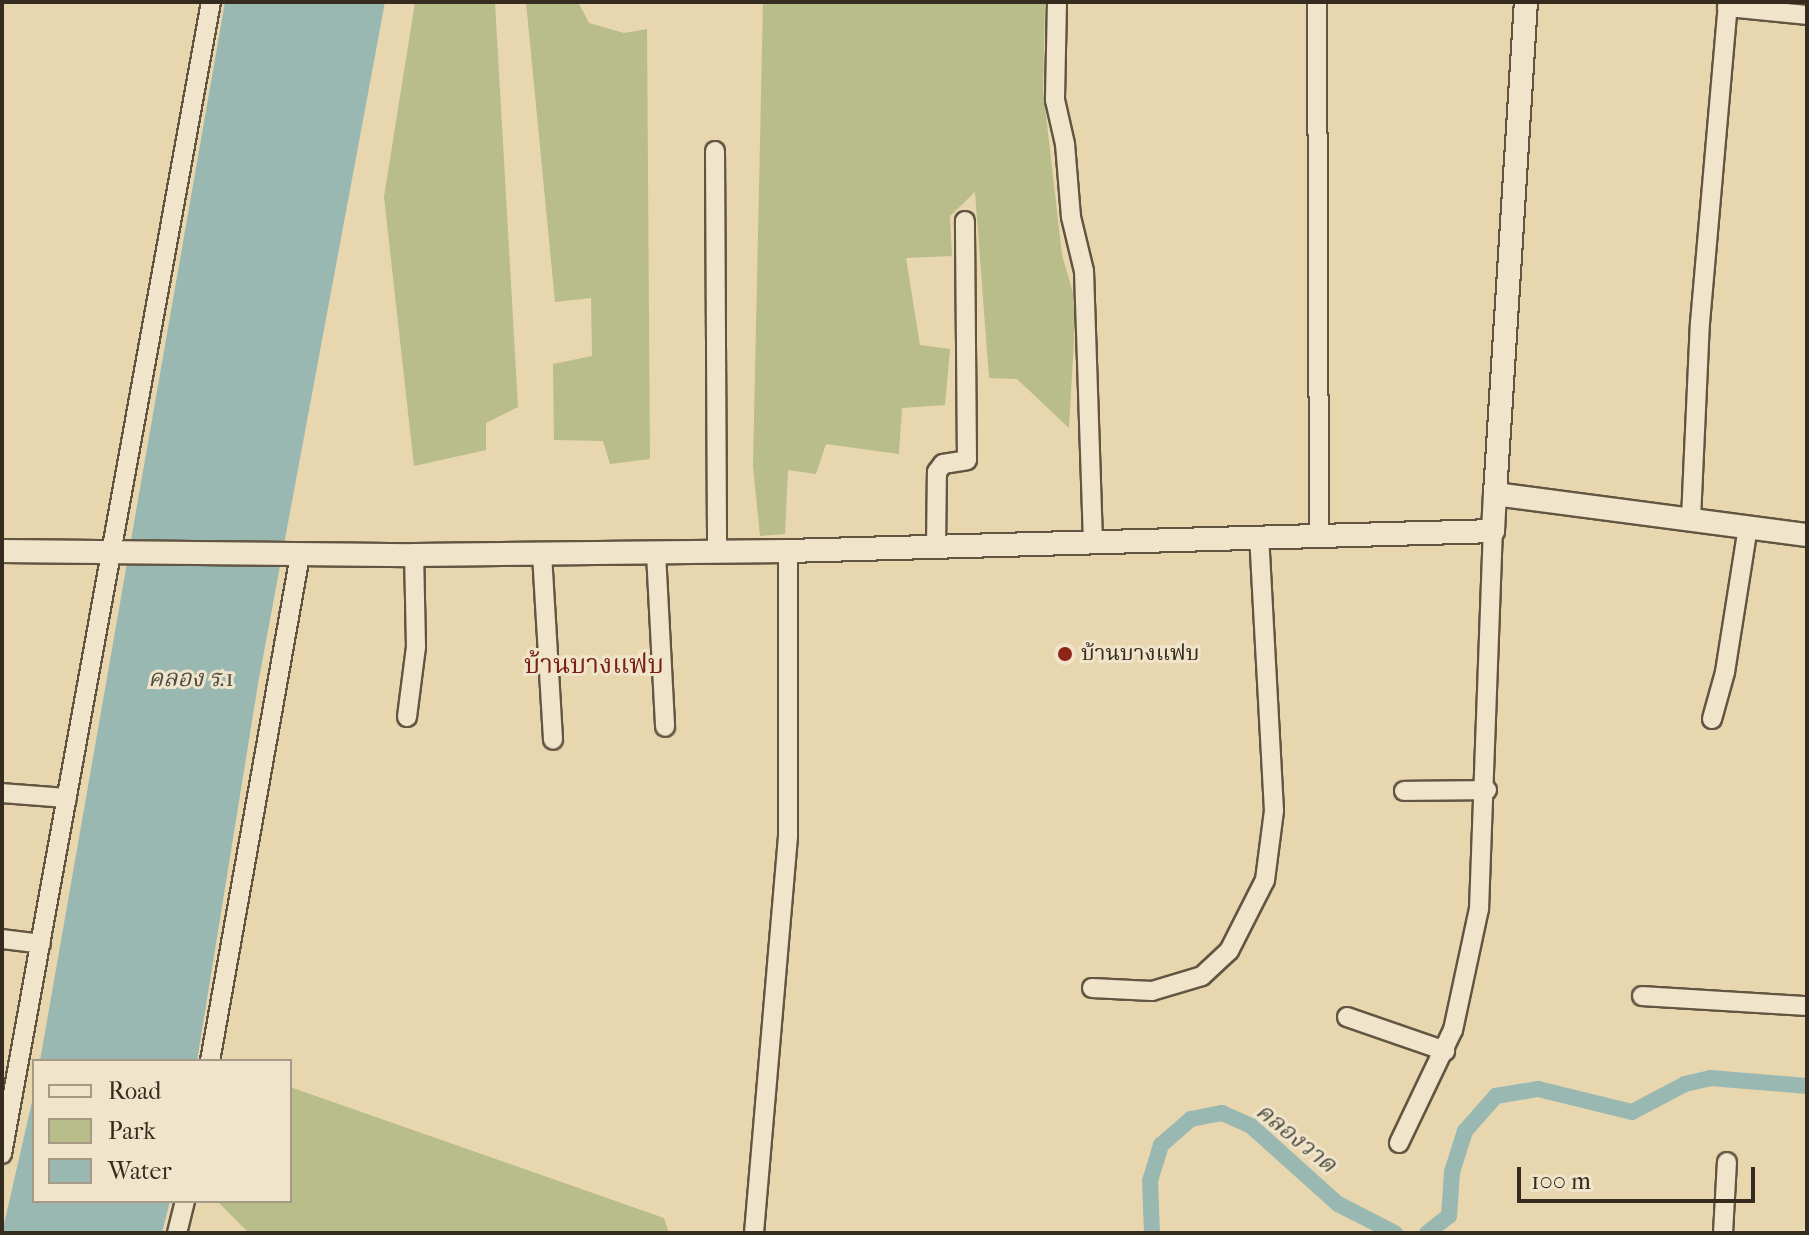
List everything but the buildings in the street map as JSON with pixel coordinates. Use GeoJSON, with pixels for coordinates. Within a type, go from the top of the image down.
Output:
{"type":"FeatureCollection","features":[{"type":"Feature","properties":{"kind":"street"},"geometry":{"type":"LineString","coordinates":[[2,1154],[211,2]]}},
{"type":"Feature","properties":{"kind":"street"},"geometry":{"type":"LineString","coordinates":[[1057,2],[1055,100],[1084,271],[1093,543]]}},
{"type":"Feature","properties":{"kind":"street"},"geometry":{"type":"LineString","coordinates":[[1317,2],[1319,534]]}},
{"type":"Feature","properties":{"kind":"street"},"geometry":{"type":"LineString","coordinates":[[1399,1143],[1445,1051],[1463,995],[1479,909],[1487,790],[1493,531],[1526,2]]}},
{"type":"Feature","properties":{"kind":"street"},"geometry":{"type":"LineString","coordinates":[[1691,519],[1700,323],[1728,5],[1807,15]]}},
{"type":"Feature","properties":{"kind":"street"},"geometry":{"type":"LineString","coordinates":[[715,151],[717,552]]}},
{"type":"Feature","properties":{"kind":"street"},"geometry":{"type":"LineString","coordinates":[[936,549],[937,472],[943,464],[967,460],[965,221]]}},
{"type":"Feature","properties":{"kind":"street"},"geometry":{"type":"LineString","coordinates":[[1495,494],[1807,535]]}},
{"type":"Feature","properties":{"kind":"street"},"geometry":{"type":"LineString","coordinates":[[1712,719],[1725,672],[1748,527]]}},
{"type":"Feature","properties":{"kind":"street"},"geometry":{"type":"LineString","coordinates":[[2,551],[296,555],[656,553],[936,549],[1319,534],[1493,531]]}},
{"type":"Feature","properties":{"kind":"street"},"geometry":{"type":"LineString","coordinates":[[1092,988],[1152,991],[1202,976],[1229,951],[1265,880],[1274,811],[1259,537]]}},
{"type":"Feature","properties":{"kind":"street"},"geometry":{"type":"LineString","coordinates":[[754,1233],[788,835],[788,551]]}},
{"type":"Feature","properties":{"kind":"street"},"geometry":{"type":"LineString","coordinates":[[656,553],[665,727]]}},
{"type":"Feature","properties":{"kind":"street"},"geometry":{"type":"LineString","coordinates":[[542,554],[553,740]]}},
{"type":"Feature","properties":{"kind":"street"},"geometry":{"type":"LineString","coordinates":[[210,1059],[296,555]]}},
{"type":"Feature","properties":{"kind":"street"},"geometry":{"type":"LineString","coordinates":[[407,717],[416,647],[414,555]]}},
{"type":"Feature","properties":{"kind":"street"},"geometry":{"type":"LineString","coordinates":[[1404,791],[1487,790]]}},
{"type":"Feature","properties":{"kind":"street"},"geometry":{"type":"LineString","coordinates":[[2,793],[67,798]]}},
{"type":"Feature","properties":{"kind":"street"},"geometry":{"type":"LineString","coordinates":[[2,939],[41,944]]}},
{"type":"Feature","properties":{"kind":"street"},"geometry":{"type":"LineString","coordinates":[[1642,996],[1807,1006]]}},
{"type":"Feature","properties":{"kind":"street"},"geometry":{"type":"LineString","coordinates":[[1347,1017],[1445,1051]]}},
{"type":"Feature","properties":{"kind":"street"},"geometry":{"type":"LineString","coordinates":[[1723,1233],[1727,1162]]}},
{"type":"Feature","properties":{"kind":"street"},"geometry":{"type":"LineString","coordinates":[[177,1233],[184,1203]]}},
{"type":"Feature","properties":{"kind":"green space"},"geometry":{"type":"Polygon","coordinates":[[[415,2],[495,2],[518,407],[486,423],[486,450],[414,466],[384,197],[415,2]]]}},
{"type":"Feature","properties":{"kind":"green space"},"geometry":{"type":"Polygon","coordinates":[[[526,2],[578,2],[589,23],[624,33],[647,29],[650,459],[610,464],[603,441],[554,440],[553,364],[592,356],[591,298],[555,302],[526,2]]]}},
{"type":"Feature","properties":{"kind":"green space"},"geometry":{"type":"Polygon","coordinates":[[[763,2],[1045,2],[1043,89],[1062,255],[1076,303],[1069,428],[1017,379],[989,378],[975,192],[950,216],[952,256],[906,258],[920,345],[950,349],[945,405],[902,408],[899,454],[826,444],[816,474],[788,470],[785,534],[760,536],[753,466],[763,2]]]}},
{"type":"Feature","properties":{"kind":"green space"},"geometry":{"type":"Polygon","coordinates":[[[292,1088],[664,1218],[669,1233],[249,1233],[219,1203],[292,1203],[292,1088]]]}},
{"type":"Feature","properties":{"kind":"water","name":"คลอง ร.1"},"geometry":{"type":"Polygon","coordinates":[[[225,2],[385,2],[258,684],[197,1059],[40,1059],[225,2]]]}},
{"type":"Feature","properties":{"kind":"water"},"geometry":{"type":"Polygon","coordinates":[[[32,1102],[32,1203],[170,1203],[162,1233],[2,1233],[32,1102]]]}},
{"type":"Feature","properties":{"kind":"waterway","name":"คลองวาด"},"geometry":{"type":"LineString","coordinates":[[1427,1233],[1449,1216],[1452,1172],[1465,1131],[1496,1096],[1538,1089],[1632,1112],[1685,1084],[1710,1078],[1807,1086]]}},
{"type":"Feature","properties":{"kind":"waterway","name":"คลองวาด"},"geometry":{"type":"LineString","coordinates":[[1152,1233],[1150,1181],[1161,1145],[1191,1119],[1222,1113],[1251,1126],[1338,1204],[1395,1233]]}},
{"type":"Feature","properties":{"kind":"place","name":"บ้านบางแฟบ"},"geometry":{"type":"Point","coordinates":[1065,654]}},
{"type":"Feature","properties":{"kind":"district","name":"บ้านบางแฟบ"},"geometry":{"type":"Point","coordinates":[594,665]}}]}
